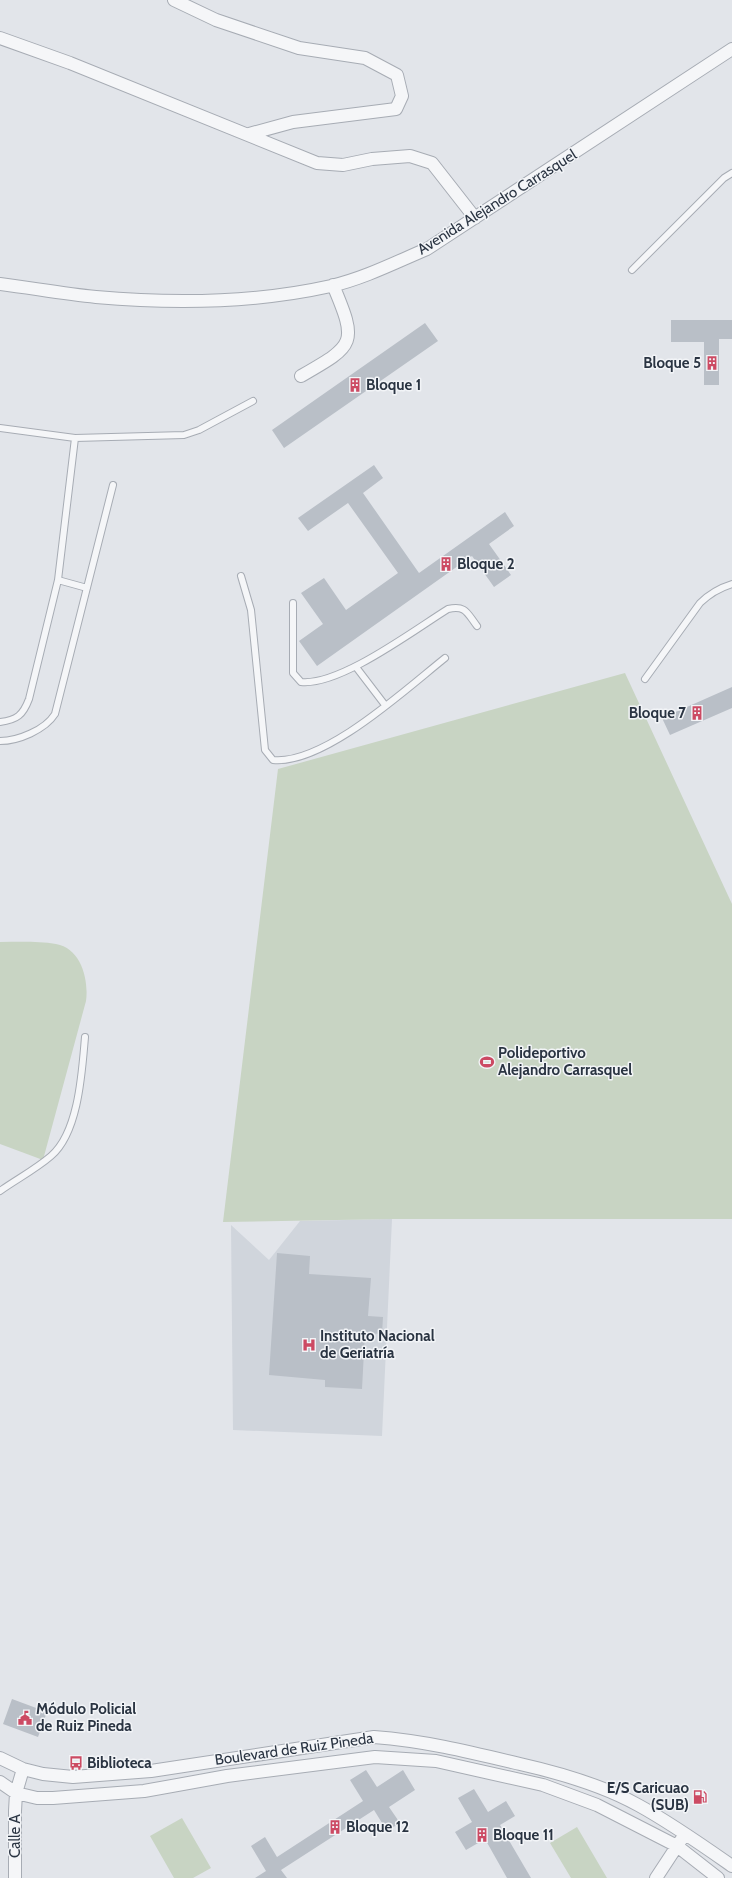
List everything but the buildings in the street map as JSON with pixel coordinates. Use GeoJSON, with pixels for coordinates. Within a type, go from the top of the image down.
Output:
{"type":"FeatureCollection","features":[{"type":"Feature","properties":{"kind":"street"},"geometry":{"type":"LineString","coordinates":[[174,0],[216,20],[299,48],[365,58],[397,75],[402,96],[396,109],[293,122],[249,134]]}},
{"type":"Feature","properties":{"kind":"street"},"geometry":{"type":"LineString","coordinates":[[0,38],[70,63],[318,163],[343,165],[372,159],[410,156],[432,163],[475,218]]}},
{"type":"Feature","properties":{"kind":"street","name":"Avenida Alejandro Carrasquel"},"geometry":{"type":"LineString","coordinates":[[0,284],[96,297],[204,301],[283,295],[333,285],[379,270],[427,249],[732,49]]}},
{"type":"Feature","properties":{"kind":"street"},"geometry":{"type":"LineString","coordinates":[[301,376],[336,357],[344,349],[349,339],[346,316],[333,285]]}},
{"type":"Feature","properties":{"kind":"street","name":"Boulevard de Ruiz Pineda"},"geometry":{"type":"LineString","coordinates":[[0,1758],[23,1769],[43,1774],[73,1777],[144,1772],[374,1737],[398,1738],[463,1749],[542,1768],[581,1781],[637,1804],[732,1866]]}},
{"type":"Feature","properties":{"kind":"street","name":"Boulevard de Ruiz Pineda"},"geometry":{"type":"LineString","coordinates":[[0,1782],[16,1793],[37,1798],[53,1798],[144,1791],[227,1776],[375,1757],[416,1759],[459,1765],[543,1786],[572,1795],[623,1817],[677,1846],[718,1878]]}},
{"type":"Feature","properties":{"kind":"street","name":"Calle A"},"geometry":{"type":"LineString","coordinates":[[15,1878],[14,1811],[16,1793],[23,1769]]}},
{"type":"Feature","properties":{"kind":"street"},"geometry":{"type":"LineString","coordinates":[[656,1878],[685,1834]]}},
{"type":"Feature","properties":{"kind":"lane"},"geometry":{"type":"LineString","coordinates":[[632,270],[724,178],[732,173]]}},
{"type":"Feature","properties":{"kind":"lane"},"geometry":{"type":"LineString","coordinates":[[0,428],[75,438],[184,435],[199,430],[253,401]]}},
{"type":"Feature","properties":{"kind":"lane"},"geometry":{"type":"LineString","coordinates":[[0,722],[13,720],[24,712],[30,699],[58,580],[75,438]]}},
{"type":"Feature","properties":{"kind":"lane"},"geometry":{"type":"LineString","coordinates":[[0,741],[16,739],[51,721],[113,485]]}},
{"type":"Feature","properties":{"kind":"lane"},"geometry":{"type":"LineString","coordinates":[[241,576],[247,590],[251,610],[265,750],[273,760],[282,760],[317,749],[353,731],[445,658]]}},
{"type":"Feature","properties":{"kind":"lane"},"geometry":{"type":"LineString","coordinates":[[58,580],[87,588]]}},
{"type":"Feature","properties":{"kind":"lane"},"geometry":{"type":"LineString","coordinates":[[645,679],[700,603],[709,594],[719,588],[732,584]]}},
{"type":"Feature","properties":{"kind":"lane"},"geometry":{"type":"LineString","coordinates":[[293,603],[293,673],[301,682],[311,683],[356,667],[448,609],[458,607],[465,609],[477,626]]}},
{"type":"Feature","properties":{"kind":"lane"},"geometry":{"type":"LineString","coordinates":[[356,667],[385,706]]}},
{"type":"Feature","properties":{"kind":"lane"},"geometry":{"type":"LineString","coordinates":[[0,1191],[51,1156],[62,1144],[78,1102],[85,1037]]}},
{"type":"Feature","properties":{"kind":"shaded area","name":"Instituto Nacional de Geriatría"},"geometry":{"type":"Polygon","coordinates":[[[392,1219],[382,1436],[233,1430],[231,1225],[269,1260],[300,1221],[392,1219]]]}},
{"type":"Feature","properties":{"kind":"green space","name":"Polideportivo Alejandro Carrasquel"},"geometry":{"type":"Polygon","coordinates":[[[625,673],[732,904],[732,1219],[392,1219],[223,1222],[278,769],[625,673]]]}},
{"type":"Feature","properties":{"kind":"green space"},"geometry":{"type":"Polygon","coordinates":[[[0,942],[42,942],[65,947],[72,952],[82,966],[86,984],[86,1001],[43,1160],[0,1144],[0,942]]]}},
{"type":"Feature","properties":{"kind":"green space"},"geometry":{"type":"Polygon","coordinates":[[[182,1818],[211,1868],[193,1878],[174,1878],[150,1836],[182,1818]]]}},
{"type":"Feature","properties":{"kind":"green space"},"geometry":{"type":"Polygon","coordinates":[[[577,1827],[607,1878],[571,1878],[550,1843],[577,1827]]]}},
{"type":"Feature","properties":{"kind":"place","name":"Bloque 5"},"geometry":{"type":"Point","coordinates":[712,363]}},
{"type":"Feature","properties":{"kind":"place","name":"Bloque 1"},"geometry":{"type":"Point","coordinates":[355,385]}},
{"type":"Feature","properties":{"kind":"place","name":"Bloque 2"},"geometry":{"type":"Point","coordinates":[446,564]}},
{"type":"Feature","properties":{"kind":"place","name":"Bloque 7"},"geometry":{"type":"Point","coordinates":[697,713]}},
{"type":"Feature","properties":{"kind":"place","name":"Polideportivo Alejandro Carrasquel"},"geometry":{"type":"Point","coordinates":[487,1062]}},
{"type":"Feature","properties":{"kind":"place","name":"Instituto Nacional de Geriatría"},"geometry":{"type":"Point","coordinates":[309,1345]}},
{"type":"Feature","properties":{"kind":"place","name":"Módulo Policial de Ruiz Pineda"},"geometry":{"type":"Point","coordinates":[25,1718]}},
{"type":"Feature","properties":{"kind":"place","name":"Biblioteca"},"geometry":{"type":"Point","coordinates":[76,1763]}},
{"type":"Feature","properties":{"kind":"place","name":"E/S Caricuao (SUB)"},"geometry":{"type":"Point","coordinates":[700,1797]}},
{"type":"Feature","properties":{"kind":"place","name":"Bloque 12"},"geometry":{"type":"Point","coordinates":[335,1827]}},
{"type":"Feature","properties":{"kind":"place","name":"Bloque 11"},"geometry":{"type":"Point","coordinates":[482,1835]}}]}
